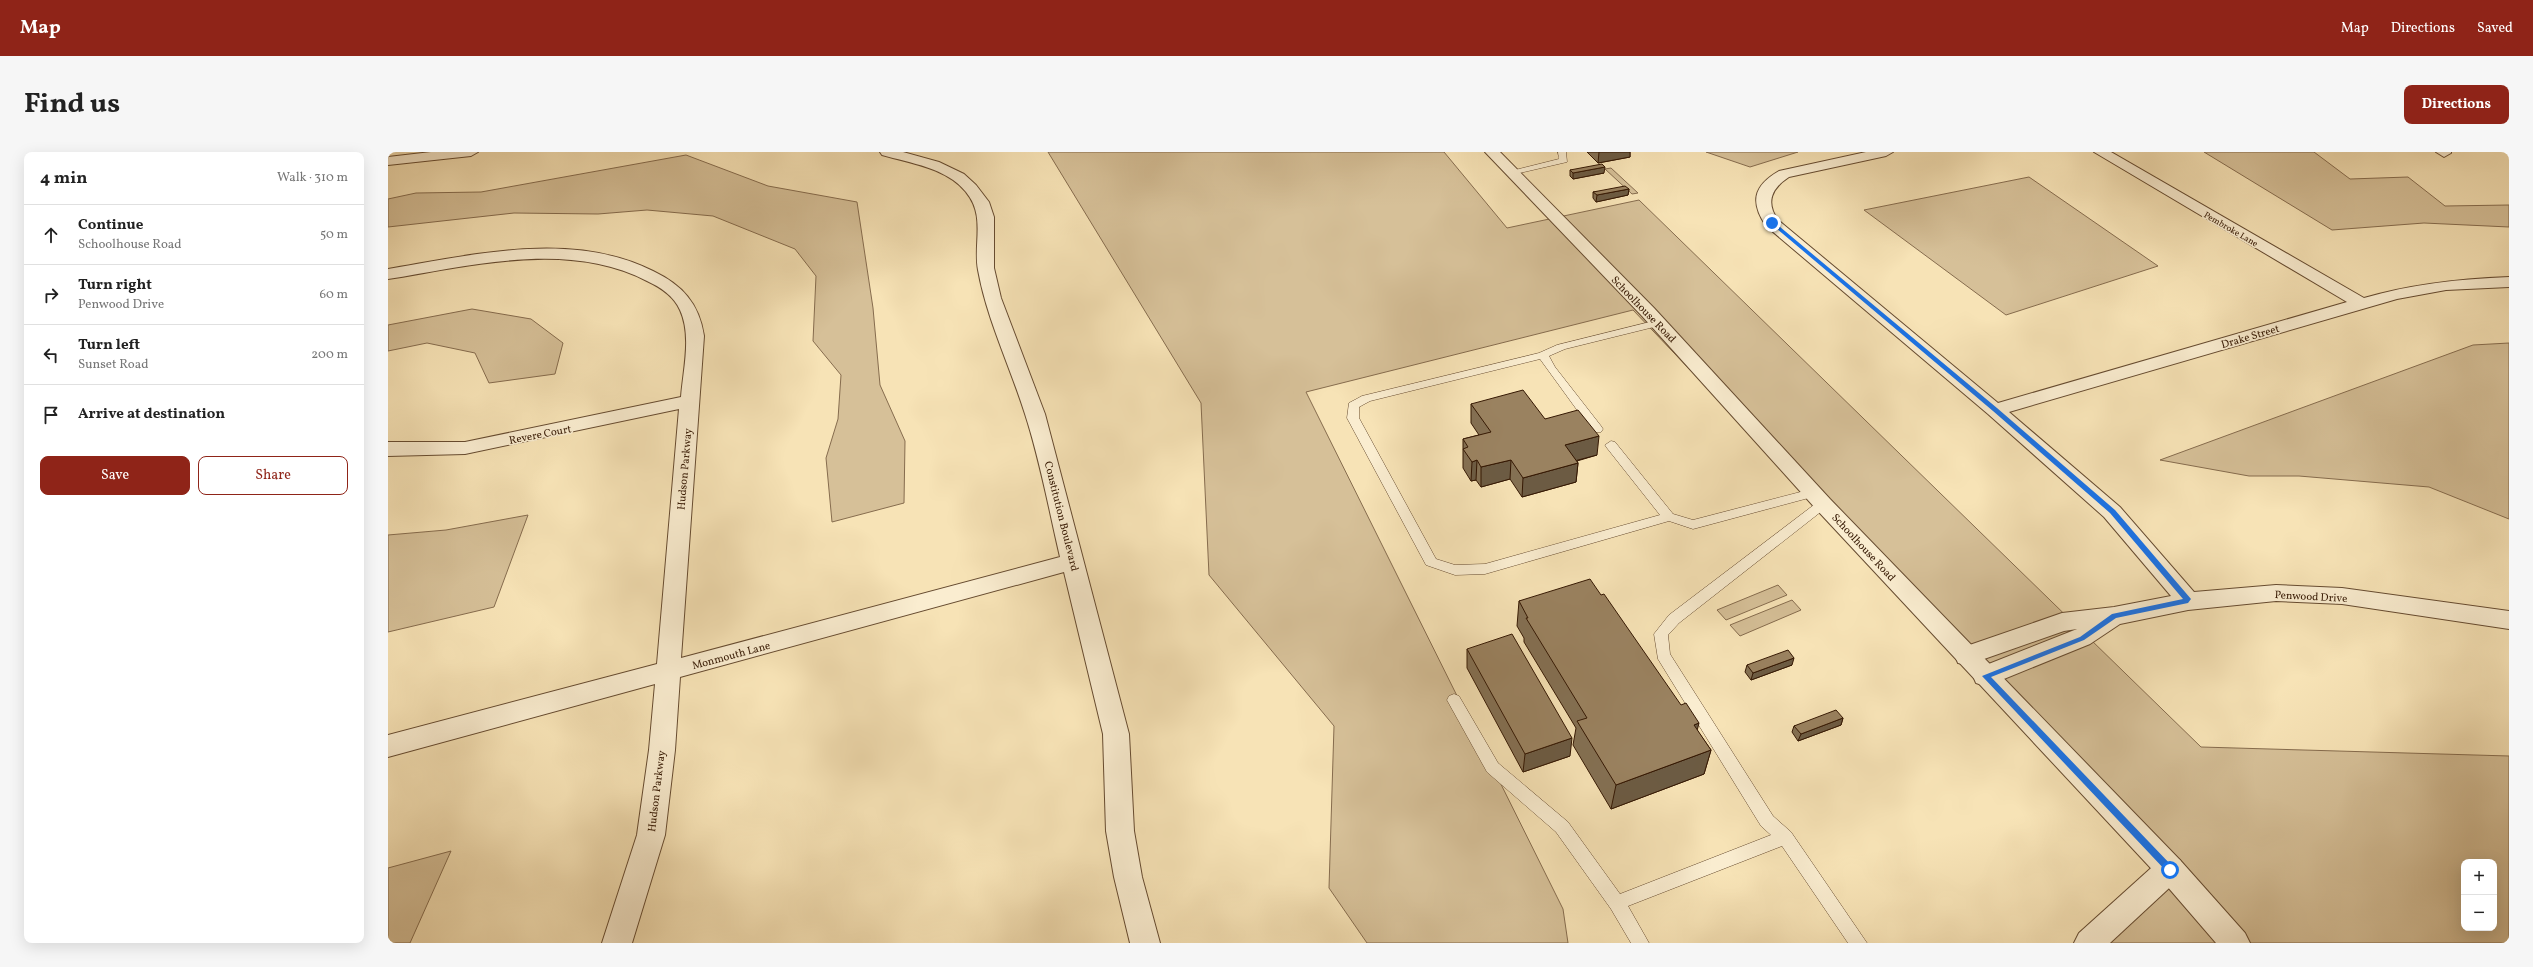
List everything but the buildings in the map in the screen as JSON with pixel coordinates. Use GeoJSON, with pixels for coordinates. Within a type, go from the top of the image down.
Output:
{"type":"FeatureCollection","features":[{"type":"Feature","properties":{"kind":"street"},"geometry":{"type":"LineString","coordinates":[[388,161],[471,152]]}},
{"type":"Feature","properties":{"kind":"street","name":"Constitution Boulevard"},"geometry":{"type":"LineString","coordinates":[[887,152],[934,165],[959,177],[971,188],[981,202],[986,217],[986,268],[992,298],[1035,414],[1074,562],[1116,734],[1120,830],[1128,877],[1145,943]]}},
{"type":"Feature","properties":{"kind":"street","name":"Schoolhouse Road"},"geometry":{"type":"LineString","coordinates":[[1492,152],[1658,323],[1818,498],[2170,870],[2235,943]]}},
{"type":"Feature","properties":{"kind":"street"},"geometry":{"type":"LineString","coordinates":[[1886,152],[1835,156],[1784,174],[1772,181],[1764,192],[1765,212],[1772,223],[1995,410],[2112,512],[2188,601]]}},
{"type":"Feature","properties":{"kind":"street","name":"Pembroke Lane"},"geometry":{"type":"LineString","coordinates":[[2101,152],[2362,304]]}},
{"type":"Feature","properties":{"kind":"street","name":"Hudson Parkway"},"geometry":{"type":"LineString","coordinates":[[388,274],[475,261],[558,254],[584,255],[633,266],[653,276],[684,298],[694,320],[695,336],[662,750],[651,835],[618,943]]}},
{"type":"Feature","properties":{"kind":"street","name":"Drake Street"},"geometry":{"type":"LineString","coordinates":[[1995,410],[2395,294],[2446,285],[2509,282]]}},
{"type":"Feature","properties":{"kind":"street","name":"Revere Court"},"geometry":{"type":"LineString","coordinates":[[388,449],[465,448],[584,425],[690,401]]}},
{"type":"Feature","properties":{"kind":"street","name":"Monmouth Lane"},"geometry":{"type":"LineString","coordinates":[[388,746],[1074,562]]}},
{"type":"Feature","properties":{"kind":"street","name":"Penwood Drive"},"geometry":{"type":"LineString","coordinates":[[1966,656],[2062,622],[2114,616],[2188,601],[2276,593],[2342,596],[2509,620]]}},
{"type":"Feature","properties":{"kind":"street","name":"Penwood Drive"},"geometry":{"type":"LineString","coordinates":[[1985,676],[2082,638],[2114,616]]}},
{"type":"Feature","properties":{"kind":"street"},"geometry":{"type":"LineString","coordinates":[[2089,943],[2170,870]]}},
{"type":"Feature","properties":{"kind":"lane"},"geometry":{"type":"LineString","coordinates":[[1510,172],[1543,166],[1564,160],[1562,152]]}},
{"type":"Feature","properties":{"kind":"lane"},"geometry":{"type":"LineString","coordinates":[[1658,323],[1561,347],[1543,354],[1366,398],[1353,405],[1353,418],[1431,562],[1455,570],[1486,569],[1669,517]]}},
{"type":"Feature","properties":{"kind":"lane"},"geometry":{"type":"LineString","coordinates":[[1543,354],[1550,368],[1597,429]]}},
{"type":"Feature","properties":{"kind":"lane"},"geometry":{"type":"LineString","coordinates":[[1611,445],[1669,517],[1693,525],[1818,498]]}},
{"type":"Feature","properties":{"kind":"lane"},"geometry":{"type":"LineString","coordinates":[[1818,498],[1674,619],[1661,634],[1663,655],[1767,821],[1785,837],[1858,943]]}},
{"type":"Feature","properties":{"kind":"lane"},"geometry":{"type":"LineString","coordinates":[[1454,700],[1491,766],[1499,775],[1550,814],[1563,827],[1600,883],[1617,903],[1640,943]]}},
{"type":"Feature","properties":{"kind":"lane"},"geometry":{"type":"LineString","coordinates":[[1617,903],[1785,837]]}},
{"type":"Feature","properties":{"kind":"shaded area"},"geometry":{"type":"Polygon","coordinates":[[[1048,152],[1444,152],[1507,228],[1639,200],[2201,747],[2509,756],[2509,943],[2099,943],[2171,874],[1633,310],[1306,392],[1563,909],[1568,943],[1367,943],[1329,888],[1334,726],[1209,575],[1201,403],[1048,152]]]}},
{"type":"Feature","properties":{"kind":"shaded area"},"geometry":{"type":"Polygon","coordinates":[[[1706,152],[1798,152],[1750,167],[1706,152]]]}},
{"type":"Feature","properties":{"kind":"shaded area"},"geometry":{"type":"Polygon","coordinates":[[[2204,152],[2314,152],[2350,179],[2408,177],[2445,206],[2509,205],[2509,227],[2424,223],[2332,230],[2204,152]]]}},
{"type":"Feature","properties":{"kind":"shaded area"},"geometry":{"type":"Polygon","coordinates":[[[686,155],[768,186],[857,202],[873,308],[880,385],[905,441],[904,503],[832,522],[826,458],[838,419],[841,375],[813,341],[816,276],[795,249],[713,216],[647,210],[598,214],[514,213],[388,227],[388,199],[416,193],[481,192],[686,155]]]}},
{"type":"Feature","properties":{"kind":"shaded area"},"geometry":{"type":"Polygon","coordinates":[[[1611,168],[1638,193],[1632,194],[1605,169],[1611,168]]]}},
{"type":"Feature","properties":{"kind":"shaded area"},"geometry":{"type":"Polygon","coordinates":[[[2029,177],[2158,266],[2006,315],[1864,210],[2029,177]]]}},
{"type":"Feature","properties":{"kind":"shaded area"},"geometry":{"type":"Polygon","coordinates":[[[472,309],[531,319],[563,343],[555,374],[489,383],[475,353],[427,343],[388,351],[388,325],[472,309]]]}},
{"type":"Feature","properties":{"kind":"shaded area"},"geometry":{"type":"Polygon","coordinates":[[[2509,343],[2509,519],[2429,487],[2299,476],[2249,476],[2160,460],[2473,345],[2509,343]]]}},
{"type":"Feature","properties":{"kind":"shaded area"},"geometry":{"type":"Polygon","coordinates":[[[528,515],[494,607],[388,632],[388,535],[446,530],[528,515]]]}},
{"type":"Feature","properties":{"kind":"shaded area"},"geometry":{"type":"Polygon","coordinates":[[[1778,585],[1787,595],[1726,620],[1717,610],[1778,585]]]}},
{"type":"Feature","properties":{"kind":"shaded area"},"geometry":{"type":"Polygon","coordinates":[[[1792,600],[1801,610],[1740,636],[1730,625],[1792,600]]]}},
{"type":"Feature","properties":{"kind":"shaded area"},"geometry":{"type":"Polygon","coordinates":[[[451,851],[410,943],[388,943],[388,868],[451,851]]]}},
{"type":"Feature","properties":{"kind":"route"},"geometry":{"type":"LineString","coordinates":[[1772,223],[1995,410],[2112,512],[2188,601],[2114,616],[2082,638],[1985,676],[2170,870]]}}]}
